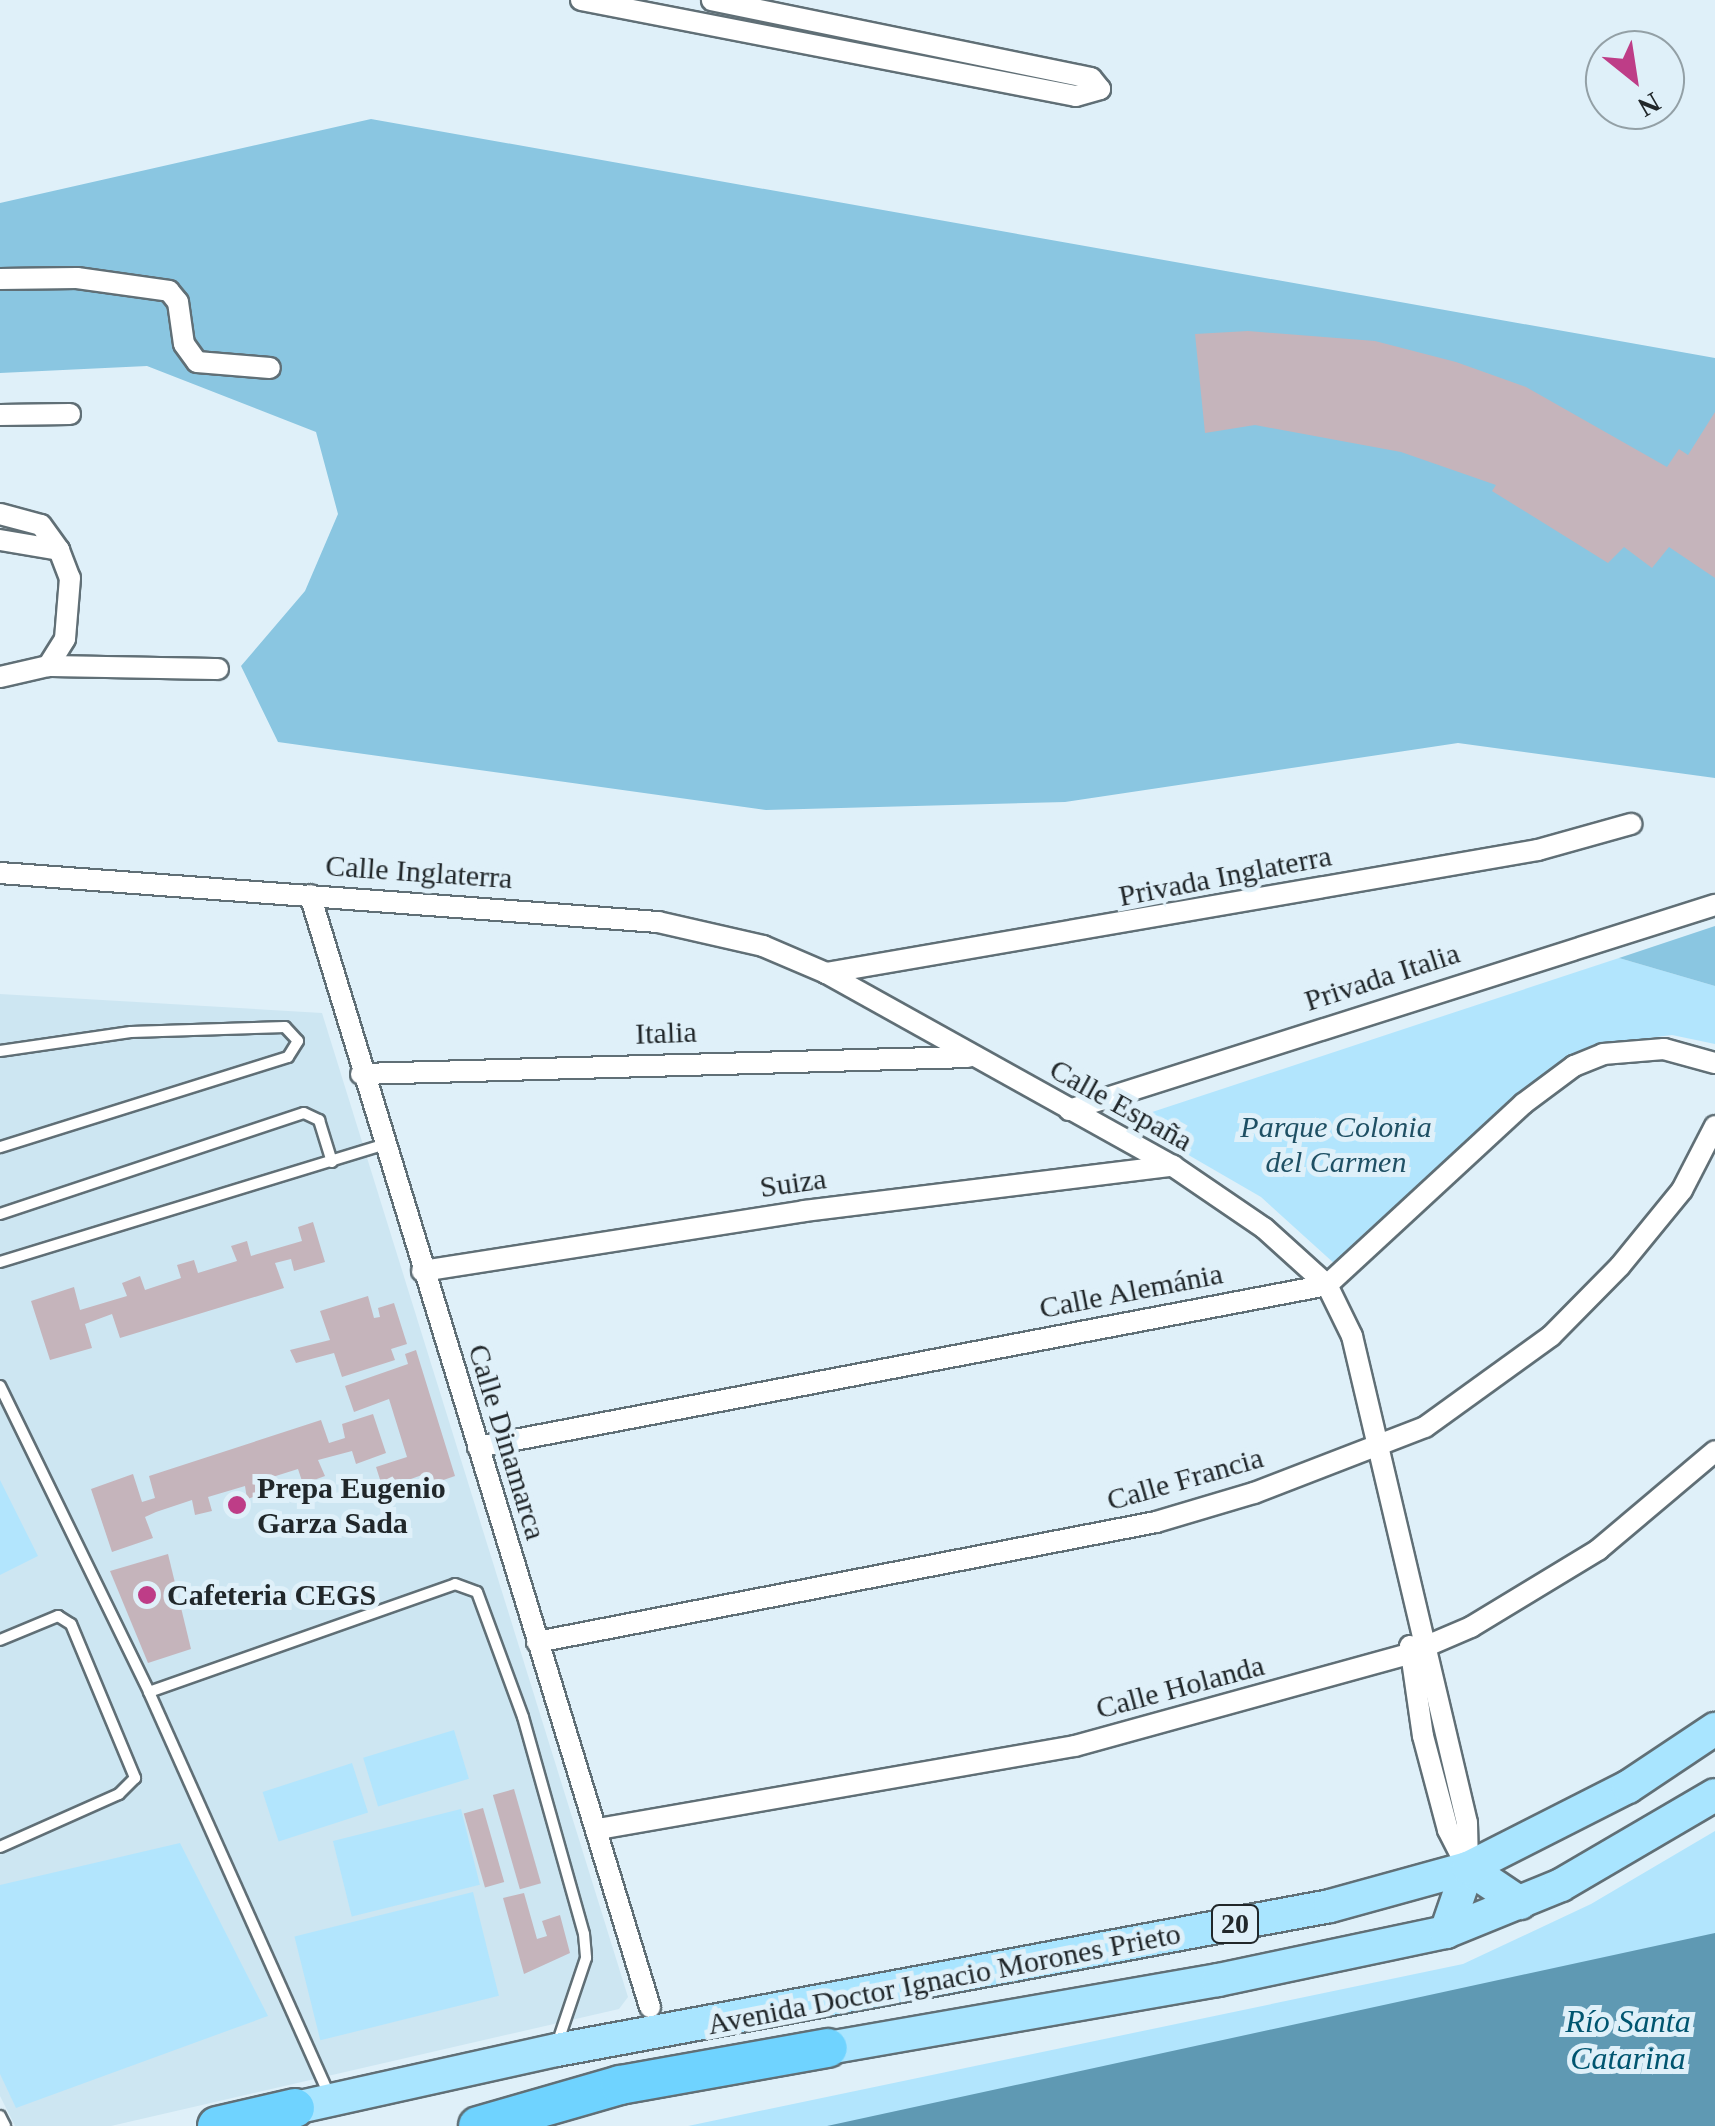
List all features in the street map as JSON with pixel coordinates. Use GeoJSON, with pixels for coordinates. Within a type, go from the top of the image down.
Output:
{"type":"FeatureCollection","features":[{"type":"Feature","properties":{"kind":"highway"},"geometry":{"type":"LineString","coordinates":[[478,2126],[620,2085],[828,2048]]}},
{"type":"Feature","properties":{"kind":"highway"},"geometry":{"type":"LineString","coordinates":[[558,2126],[752,2079],[828,2048]]}},
{"type":"Feature","properties":{"kind":"highway"},"geometry":{"type":"LineString","coordinates":[[216,2126],[313,2103]]}},
{"type":"Feature","properties":{"kind":"highway","name":"Avenida Doctor Ignacio Morones Prieto"},"geometry":{"type":"LineString","coordinates":[[260,2126],[313,2103]]}},
{"type":"Feature","properties":{"kind":"main road","name":"Avenida Doctor Ignacio Morones Prieto"},"geometry":{"type":"LineString","coordinates":[[313,2103],[556,2050],[1330,1906],[1468,1868],[1628,1788],[1715,1729]]}},
{"type":"Feature","properties":{"kind":"main road","name":"Avenida Doctor Ignacio Morones Prieto"},"geometry":{"type":"LineString","coordinates":[[828,2048],[1218,1980],[1446,1932],[1520,1903],[1715,1796]]}},
{"type":"Feature","properties":{"kind":"main road"},"geometry":{"type":"LineString","coordinates":[[1446,1932],[1468,1868],[1520,1903]]}},
{"type":"Feature","properties":{"kind":"street"},"geometry":{"type":"LineString","coordinates":[[581,0],[1076,96],[1100,89],[1091,78],[712,0]]}},
{"type":"Feature","properties":{"kind":"street"},"geometry":{"type":"LineString","coordinates":[[0,279],[77,278],[169,292],[178,302],[184,344],[198,362],[270,368]]}},
{"type":"Feature","properties":{"kind":"street"},"geometry":{"type":"LineString","coordinates":[[0,415],[70,414]]}},
{"type":"Feature","properties":{"kind":"street"},"geometry":{"type":"LineString","coordinates":[[0,514],[41,525],[59,550],[70,578],[66,638],[48,666]]}},
{"type":"Feature","properties":{"kind":"street"},"geometry":{"type":"LineString","coordinates":[[0,540],[59,550]]}},
{"type":"Feature","properties":{"kind":"street"},"geometry":{"type":"LineString","coordinates":[[0,677],[48,666],[218,669]]}},
{"type":"Feature","properties":{"kind":"street","name":"Privada Inglaterra"},"geometry":{"type":"LineString","coordinates":[[826,973],[1538,850],[1632,824]]}},
{"type":"Feature","properties":{"kind":"street","name":"Calle Inglaterra"},"geometry":{"type":"LineString","coordinates":[[0,873],[658,922],[762,946],[826,973]]}},
{"type":"Feature","properties":{"kind":"street","name":"Calle Dinamarca"},"geometry":{"type":"LineString","coordinates":[[310,895],[361,1074],[599,1829],[650,2007]]}},
{"type":"Feature","properties":{"kind":"street","name":"Privada Italia"},"geometry":{"type":"LineString","coordinates":[[1070,1110],[1715,906]]}},
{"type":"Feature","properties":{"kind":"street","name":"Calle España"},"geometry":{"type":"LineString","coordinates":[[826,973],[1173,1166],[1264,1228],[1328,1285],[1352,1336],[1380,1443],[1418,1651],[1466,1822],[1468,1868]]}},
{"type":"Feature","properties":{"kind":"street"},"geometry":{"type":"LineString","coordinates":[[1328,1285],[1524,1104],[1574,1066],[1603,1054],[1664,1049],[1715,1064]]}},
{"type":"Feature","properties":{"kind":"street","name":"Italia"},"geometry":{"type":"LineString","coordinates":[[361,1074],[973,1057]]}},
{"type":"Feature","properties":{"kind":"street","name":"Calle Francia"},"geometry":{"type":"LineString","coordinates":[[537,1642],[1156,1522],[1254,1493],[1440,1417],[1551,1336],[1620,1266],[1682,1190],[1715,1126]]}},
{"type":"Feature","properties":{"kind":"street","name":"Suiza"},"geometry":{"type":"LineString","coordinates":[[422,1271],[804,1210],[1173,1166]]}},
{"type":"Feature","properties":{"kind":"street","name":"Calle Alemánia"},"geometry":{"type":"LineString","coordinates":[[478,1447],[1328,1285]]}},
{"type":"Feature","properties":{"kind":"street","name":"Calle Holanda"},"geometry":{"type":"LineString","coordinates":[[599,1829],[1076,1746],[1418,1651],[1598,1550],[1715,1451]]}},
{"type":"Feature","properties":{"kind":"lane"},"geometry":{"type":"LineString","coordinates":[[0,1051],[131,1032],[285,1027],[298,1040],[288,1057],[0,1147]]}},
{"type":"Feature","properties":{"kind":"lane"},"geometry":{"type":"LineString","coordinates":[[0,1214],[304,1113],[319,1120],[332,1162]]}},
{"type":"Feature","properties":{"kind":"lane"},"geometry":{"type":"LineString","coordinates":[[0,1262],[383,1145]]}},
{"type":"Feature","properties":{"kind":"lane"},"geometry":{"type":"LineString","coordinates":[[0,1386],[149,1692],[252,1918],[313,2103]]}},
{"type":"Feature","properties":{"kind":"lane"},"geometry":{"type":"LineString","coordinates":[[149,1692],[455,1584],[477,1592],[522,1717],[584,1934],[586,1958],[556,2050]]}},
{"type":"Feature","properties":{"kind":"lane"},"geometry":{"type":"LineString","coordinates":[[0,1640],[65,1617],[135,1778],[119,1794],[0,1847]]}},
{"type":"Feature","properties":{"kind":"lane"},"geometry":{"type":"LineString","coordinates":[[0,2116],[5,2126]]}},
{"type":"Feature","properties":{"kind":"shaded area"},"geometry":{"type":"Polygon","coordinates":[[[371,119],[1715,358],[1715,778],[1458,743],[1065,802],[766,810],[278,742],[241,666],[305,591],[338,514],[316,432],[147,366],[0,373],[0,203],[371,119]]]}},
{"type":"Feature","properties":{"kind":"shaded area"},"geometry":{"type":"Polygon","coordinates":[[[1715,926],[1715,986],[1619,958],[1715,926]]]}},
{"type":"Feature","properties":{"kind":"shaded area","name":"Prepa Eugenio Garza Sada"},"geometry":{"type":"Polygon","coordinates":[[[0,994],[322,1013],[628,1997],[619,2009],[111,2126],[15,2126],[0,2096],[0,994]]]}},
{"type":"Feature","properties":{"kind":"green space","name":"Parque Colonia del Carmen"},"geometry":{"type":"Polygon","coordinates":[[[1619,958],[1715,986],[1715,1044],[1672,1035],[1596,1045],[1540,1077],[1336,1265],[1261,1197],[1128,1120],[1619,958]]]}},
{"type":"Feature","properties":{"kind":"green space"},"geometry":{"type":"Polygon","coordinates":[[[0,1480],[38,1556],[0,1575],[0,1480]]]}},
{"type":"Feature","properties":{"kind":"green space"},"geometry":{"type":"Polygon","coordinates":[[[454,1730],[469,1779],[378,1807],[363,1758],[454,1730]]]}},
{"type":"Feature","properties":{"kind":"green space"},"geometry":{"type":"Polygon","coordinates":[[[352,1763],[368,1812],[279,1842],[263,1792],[352,1763]]]}},
{"type":"Feature","properties":{"kind":"green space"},"geometry":{"type":"Polygon","coordinates":[[[461,1809],[480,1885],[352,1917],[333,1841],[461,1809]]]}},
{"type":"Feature","properties":{"kind":"green space","name":"Río Santa Catarina"},"geometry":{"type":"Polygon","coordinates":[[[1715,1831],[1715,2126],[688,2126],[1463,1964],[1591,1904],[1715,1831]]]}},
{"type":"Feature","properties":{"kind":"green space"},"geometry":{"type":"Polygon","coordinates":[[[180,1843],[268,2016],[16,2108],[0,2074],[0,1885],[180,1843]]]}},
{"type":"Feature","properties":{"kind":"green space"},"geometry":{"type":"Polygon","coordinates":[[[473,1892],[499,1996],[320,2040],[294,1937],[473,1892]]]}},
{"type":"Feature","properties":{"kind":"water","name":"Río Santa Catarina"},"geometry":{"type":"Polygon","coordinates":[[[1715,1933],[1715,2126],[827,2126],[1715,1933]]]}},
{"type":"Feature","properties":{"kind":"building"},"geometry":{"type":"Polygon","coordinates":[[[1248,331],[1375,341],[1456,362],[1526,387],[1667,467],[1679,449],[1688,455],[1715,412],[1715,578],[1669,547],[1652,568],[1624,547],[1608,563],[1492,491],[1496,485],[1401,452],[1255,425],[1205,433],[1195,334],[1248,331]]]}},
{"type":"Feature","properties":{"kind":"building"},"geometry":{"type":"Polygon","coordinates":[[[313,1222],[325,1262],[294,1271],[291,1259],[275,1263],[284,1288],[120,1338],[112,1314],[85,1324],[92,1348],[50,1360],[31,1301],[74,1287],[80,1310],[127,1296],[122,1283],[140,1276],[145,1290],[181,1278],[177,1265],[194,1260],[198,1273],[237,1261],[231,1246],[247,1241],[251,1256],[302,1241],[298,1227],[313,1222]]]}},
{"type":"Feature","properties":{"kind":"building"},"geometry":{"type":"Polygon","coordinates":[[[368,1296],[374,1318],[380,1317],[378,1308],[394,1303],[407,1344],[391,1349],[395,1360],[342,1377],[334,1353],[296,1363],[290,1350],[330,1340],[320,1311],[368,1296]]]}},
{"type":"Feature","properties":{"kind":"building"},"geometry":{"type":"Polygon","coordinates":[[[416,1350],[455,1476],[426,1486],[422,1475],[383,1489],[376,1467],[407,1457],[389,1399],[354,1412],[345,1386],[408,1364],[405,1354],[416,1350]]]}},
{"type":"Feature","properties":{"kind":"building"},"geometry":{"type":"Polygon","coordinates":[[[373,1414],[386,1453],[356,1464],[352,1451],[318,1460],[325,1476],[303,1484],[298,1469],[263,1480],[266,1493],[247,1499],[245,1486],[208,1497],[212,1511],[195,1515],[192,1500],[156,1512],[145,1517],[153,1538],[112,1552],[91,1489],[133,1474],[142,1502],[155,1498],[149,1476],[321,1420],[329,1443],[345,1438],[342,1424],[373,1414]]]}},
{"type":"Feature","properties":{"kind":"building"},"geometry":{"type":"Polygon","coordinates":[[[168,1554],[191,1649],[148,1663],[110,1571],[168,1554]]]}},
{"type":"Feature","properties":{"kind":"building"},"geometry":{"type":"Polygon","coordinates":[[[514,1789],[541,1883],[520,1889],[493,1795],[514,1789]]]}},
{"type":"Feature","properties":{"kind":"building"},"geometry":{"type":"Polygon","coordinates":[[[483,1808],[504,1882],[485,1888],[464,1814],[483,1808]]]}},
{"type":"Feature","properties":{"kind":"building"},"geometry":{"type":"Polygon","coordinates":[[[524,1893],[537,1939],[547,1936],[542,1921],[560,1915],[570,1953],[524,1974],[503,1898],[524,1893]]]}},
{"type":"Feature","properties":{"kind":"place","name":"Prepa Eugenio Garza Sada"},"geometry":{"type":"Point","coordinates":[237,1505]}},
{"type":"Feature","properties":{"kind":"place","name":"Cafeteria CEGS"},"geometry":{"type":"Point","coordinates":[147,1595]}}]}
